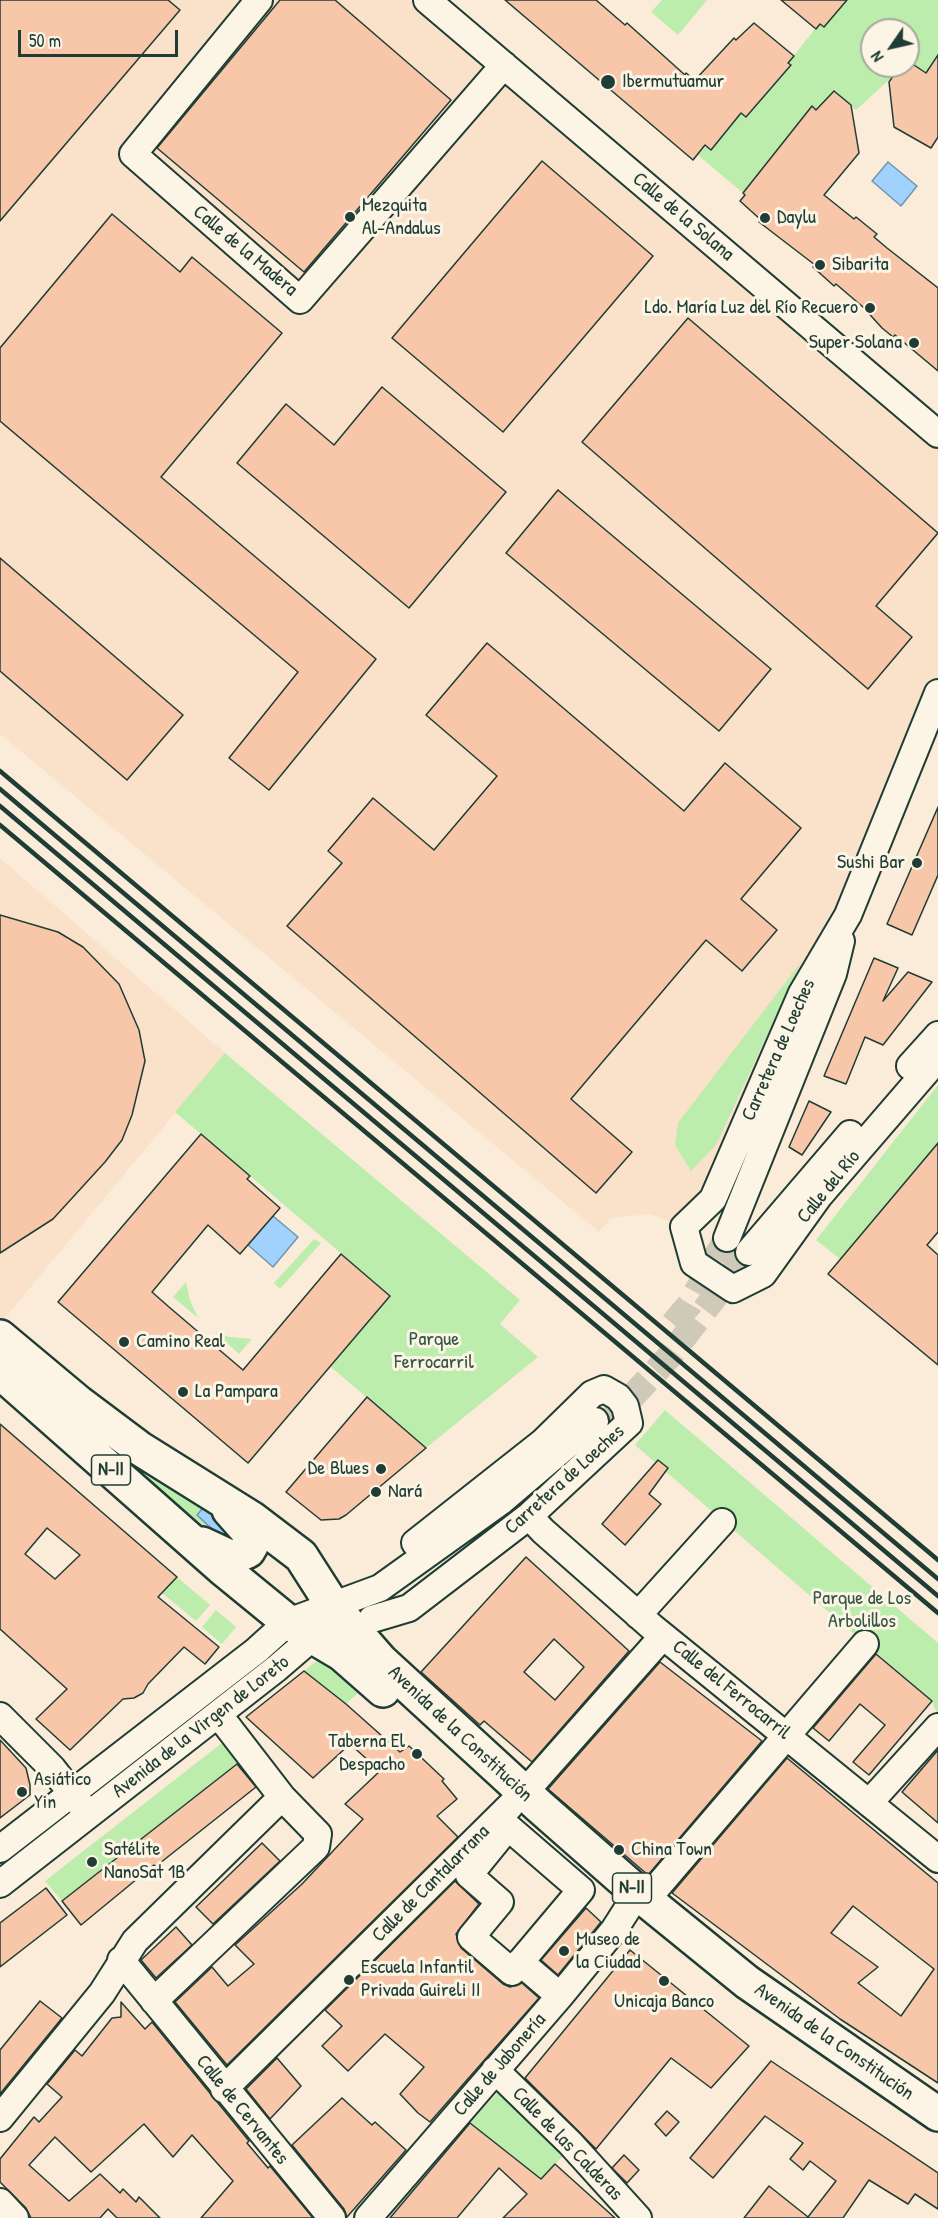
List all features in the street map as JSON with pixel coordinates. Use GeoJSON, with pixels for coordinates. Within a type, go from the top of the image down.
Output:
{"type":"FeatureCollection","features":[{"type":"Feature","properties":{"kind":"main road","name":"Avenida de la Constitución"},"geometry":{"type":"LineString","coordinates":[[0,1337],[104,1422],[168,1467],[208,1489],[302,1556],[351,1621],[517,1799],[736,1995],[839,2069],[938,2135]]}},
{"type":"Feature","properties":{"kind":"main road","name":"Avenida de la Constitución"},"geometry":{"type":"LineString","coordinates":[[0,1372],[180,1531],[301,1630],[351,1621]]}},
{"type":"Feature","properties":{"kind":"main road","name":"N-II"},"geometry":{"type":"LineString","coordinates":[[180,1531],[232,1558],[248,1551],[252,1544],[252,1536],[246,1526],[208,1489]]}},
{"type":"Feature","properties":{"kind":"main road","name":"Avenida de la Constitución"},"geometry":{"type":"LineString","coordinates":[[637,1904],[938,2114]]}},
{"type":"Feature","properties":{"kind":"street","name":"Calle de la Madera"},"geometry":{"type":"LineString","coordinates":[[259,0],[133,154],[300,300],[504,65]]}},
{"type":"Feature","properties":{"kind":"street","name":"Calle de la Solana"},"geometry":{"type":"LineString","coordinates":[[427,0],[938,434]]}},
{"type":"Feature","properties":{"kind":"street","name":"Carretera de Loeches"},"geometry":{"type":"LineString","coordinates":[[727,1238],[833,974],[848,915],[938,693]]}},
{"type":"Feature","properties":{"kind":"street","name":"Carretera de Loeches"},"geometry":{"type":"LineString","coordinates":[[710,1276],[694,1263],[684,1227],[713,1199],[802,993],[848,915]]}},
{"type":"Feature","properties":{"kind":"street","name":"Calle del Río"},"geometry":{"type":"LineString","coordinates":[[749,1252],[804,1184],[938,1035]]}},
{"type":"Feature","properties":{"kind":"street","name":"Calle del Río"},"geometry":{"type":"LineString","coordinates":[[710,1276],[733,1289],[763,1274],[819,1196],[938,1058]]}},
{"type":"Feature","properties":{"kind":"street","name":"Carretera de Loeches"},"geometry":{"type":"LineString","coordinates":[[301,1630],[351,1621],[409,1608],[529,1516],[629,1423],[625,1406],[618,1397],[604,1389],[592,1394],[543,1442],[417,1541],[351,1621]]}},
{"type":"Feature","properties":{"kind":"street","name":"Carretera de Loeches"},"geometry":{"type":"LineString","coordinates":[[599,1424],[520,1503],[351,1621],[380,1588],[500,1502],[599,1424]]}},
{"type":"Feature","properties":{"kind":"street","name":"Calle del Ferrocarril"},"geometry":{"type":"LineString","coordinates":[[529,1516],[638,1615],[938,1859]]}},
{"type":"Feature","properties":{"kind":"street"},"geometry":{"type":"LineString","coordinates":[[638,1615],[722,1522]]}},
{"type":"Feature","properties":{"kind":"street","name":"Avenida de la Virgen de Loreto"},"geometry":{"type":"LineString","coordinates":[[0,1884],[218,1714],[301,1630]]}},
{"type":"Feature","properties":{"kind":"street","name":"Avenida de la Virgen de Loreto"},"geometry":{"type":"LineString","coordinates":[[0,1849],[257,1650],[301,1630]]}},
{"type":"Feature","properties":{"kind":"street","name":"Calle de Cantalarrana"},"geometry":{"type":"LineString","coordinates":[[224,2089],[517,1799],[663,1635]]}},
{"type":"Feature","properties":{"kind":"street","name":"Calle de Jabonería"},"geometry":{"type":"LineString","coordinates":[[368,2218],[637,1904],[865,1644]]}},
{"type":"Feature","properties":{"kind":"street"},"geometry":{"type":"LineString","coordinates":[[102,1993],[130,1995],[154,2001],[316,1847],[318,1834],[282,1797],[218,1714]]}},
{"type":"Feature","properties":{"kind":"street"},"geometry":{"type":"LineString","coordinates":[[0,1716],[52,1768],[88,1815]]}},
{"type":"Feature","properties":{"kind":"street"},"geometry":{"type":"LineString","coordinates":[[869,1803],[938,1727]]}},
{"type":"Feature","properties":{"kind":"street"},"geometry":{"type":"LineString","coordinates":[[0,2118],[102,1993],[135,1941],[282,1797]]}},
{"type":"Feature","properties":{"kind":"street"},"geometry":{"type":"LineString","coordinates":[[508,1827],[582,1890],[520,1962],[512,1972],[471,1938],[500,1902],[469,1875],[508,1827]]}},
{"type":"Feature","properties":{"kind":"street","name":"Calle de Cervantes"},"geometry":{"type":"LineString","coordinates":[[121,1960],[224,2089],[332,2218]]}},
{"type":"Feature","properties":{"kind":"street"},"geometry":{"type":"LineString","coordinates":[[520,1962],[560,1995]]}},
{"type":"Feature","properties":{"kind":"street","name":"Calle de las Calderas"},"geometry":{"type":"LineString","coordinates":[[495,2070],[570,2143],[638,2218]]}},
{"type":"Feature","properties":{"kind":"street"},"geometry":{"type":"LineString","coordinates":[[0,2202],[15,2218]]}},
{"type":"Feature","properties":{"kind":"shaded area"},"geometry":{"type":"Polygon","coordinates":[[[0,0],[427,0],[938,434],[938,693],[871,860],[684,1227],[650,1214],[611,1218],[599,1232],[0,734],[0,0]]]}},
{"type":"Feature","properties":{"kind":"shaded area"},"geometry":{"type":"Polygon","coordinates":[[[0,858],[225,1053],[0,1324],[0,858]]]}},
{"type":"Feature","properties":{"kind":"green space"},"geometry":{"type":"Polygon","coordinates":[[[662,0],[707,0],[678,35],[651,12],[662,0]]]}},
{"type":"Feature","properties":{"kind":"green space"},"geometry":{"type":"Polygon","coordinates":[[[843,0],[938,0],[938,76],[920,69],[920,18],[860,18],[860,78],[891,78],[856,110],[834,91],[816,110],[812,107],[743,193],[698,155],[706,146],[711,150],[739,112],[747,117],[791,65],[788,63],[815,29],[820,24],[824,27],[844,4],[843,0]]]}},
{"type":"Feature","properties":{"kind":"green space"},"geometry":{"type":"Polygon","coordinates":[[[801,962],[716,1145],[691,1171],[675,1145],[678,1123],[801,962]]]}},
{"type":"Feature","properties":{"kind":"green space","name":"Parque Ferrocarril"},"geometry":{"type":"Polygon","coordinates":[[[225,1053],[520,1300],[500,1324],[538,1357],[426,1448],[331,1367],[390,1295],[175,1112],[225,1053]]]}},
{"type":"Feature","properties":{"kind":"green space"},"geometry":{"type":"Polygon","coordinates":[[[938,1085],[938,1143],[840,1259],[816,1240],[938,1085]]]}},
{"type":"Feature","properties":{"kind":"green space"},"geometry":{"type":"Polygon","coordinates":[[[314,1239],[321,1243],[280,1289],[274,1283],[314,1239]]]}},
{"type":"Feature","properties":{"kind":"green space"},"geometry":{"type":"Polygon","coordinates":[[[186,1282],[190,1300],[198,1318],[173,1297],[186,1282]]]}},
{"type":"Feature","properties":{"kind":"green space"},"geometry":{"type":"Polygon","coordinates":[[[215,1332],[229,1337],[252,1339],[239,1354],[215,1332]]]}},
{"type":"Feature","properties":{"kind":"green space","name":"Parque de Los Arbolillos"},"geometry":{"type":"Polygon","coordinates":[[[665,1410],[938,1643],[938,1716],[932,1701],[635,1445],[665,1410]]]}},
{"type":"Feature","properties":{"kind":"green space"},"geometry":{"type":"Polygon","coordinates":[[[82,1421],[187,1492],[242,1533],[225,1545],[195,1518],[115,1456],[82,1421]]]}},
{"type":"Feature","properties":{"kind":"green space"},"geometry":{"type":"Polygon","coordinates":[[[177,1577],[210,1605],[196,1621],[162,1593],[177,1577]]]}},
{"type":"Feature","properties":{"kind":"green space"},"geometry":{"type":"Polygon","coordinates":[[[216,1610],[236,1627],[222,1644],[202,1627],[216,1610]]]}},
{"type":"Feature","properties":{"kind":"green space"},"geometry":{"type":"Polygon","coordinates":[[[319,1659],[358,1693],[344,1706],[304,1671],[319,1659]]]}},
{"type":"Feature","properties":{"kind":"green space"},"geometry":{"type":"Polygon","coordinates":[[[227,1739],[240,1762],[62,1901],[45,1881],[227,1739]]]}},
{"type":"Feature","properties":{"kind":"green space"},"geometry":{"type":"Polygon","coordinates":[[[498,2092],[566,2153],[541,2179],[470,2123],[498,2092]]]}},
{"type":"Feature","properties":{"kind":"water"},"geometry":{"type":"Polygon","coordinates":[[[888,162],[917,186],[901,206],[872,181],[888,162]]]}},
{"type":"Feature","properties":{"kind":"water"},"geometry":{"type":"Polygon","coordinates":[[[273,1216],[298,1237],[273,1267],[248,1245],[273,1216]]]}},
{"type":"Feature","properties":{"kind":"water"},"geometry":{"type":"Polygon","coordinates":[[[203,1508],[236,1532],[240,1539],[227,1543],[197,1515],[203,1508]]]}},
{"type":"Feature","properties":{"kind":"building"},"geometry":{"type":"Polygon","coordinates":[[[0,0],[168,0],[180,10],[0,221],[0,0]]]}},
{"type":"Feature","properties":{"kind":"building"},"geometry":{"type":"Polygon","coordinates":[[[280,0],[335,0],[451,100],[304,272],[157,148],[280,0]]]}},
{"type":"Feature","properties":{"kind":"building"},"geometry":{"type":"Polygon","coordinates":[[[505,0],[596,0],[625,25],[627,23],[685,75],[686,73],[695,80],[734,38],[736,40],[754,23],[794,56],[788,63],[791,65],[746,117],[741,113],[711,150],[705,145],[693,160],[505,0]]]}},
{"type":"Feature","properties":{"kind":"building"},"geometry":{"type":"Polygon","coordinates":[[[781,0],[847,0],[824,27],[820,24],[816,29],[781,0]]]}},
{"type":"Feature","properties":{"kind":"building"},"geometry":{"type":"Polygon","coordinates":[[[938,55],[938,137],[931,148],[894,127],[889,82],[892,78],[920,78],[920,69],[926,73],[938,55]]]}},
{"type":"Feature","properties":{"kind":"building"},"geometry":{"type":"Polygon","coordinates":[[[834,91],[851,105],[859,153],[824,195],[877,234],[874,237],[938,288],[938,371],[895,335],[893,337],[882,328],[863,307],[813,267],[815,265],[759,222],[761,220],[740,201],[745,195],[743,193],[812,106],[816,110],[834,91]]]}},
{"type":"Feature","properties":{"kind":"building"},"geometry":{"type":"Polygon","coordinates":[[[542,161],[653,256],[503,432],[392,338],[542,161]]]}},
{"type":"Feature","properties":{"kind":"building"},"geometry":{"type":"Polygon","coordinates":[[[112,214],[180,272],[192,257],[282,333],[161,477],[376,659],[269,790],[229,758],[298,672],[0,421],[0,348],[112,214]]]}},
{"type":"Feature","properties":{"kind":"building"},"geometry":{"type":"Polygon","coordinates":[[[688,318],[938,533],[876,606],[912,637],[868,689],[582,442],[688,318]]]}},
{"type":"Feature","properties":{"kind":"building"},"geometry":{"type":"Polygon","coordinates":[[[382,387],[506,492],[409,608],[237,463],[286,404],[334,445],[382,387]]]}},
{"type":"Feature","properties":{"kind":"building"},"geometry":{"type":"Polygon","coordinates":[[[558,490],[771,669],[719,731],[506,553],[558,490]]]}},
{"type":"Feature","properties":{"kind":"building"},"geometry":{"type":"Polygon","coordinates":[[[0,558],[183,715],[127,780],[0,671],[0,558]]]}},
{"type":"Feature","properties":{"kind":"building"},"geometry":{"type":"Polygon","coordinates":[[[487,643],[684,811],[725,763],[801,828],[741,899],[777,930],[742,971],[706,940],[571,1099],[632,1152],[596,1193],[287,926],[342,863],[328,851],[373,798],[434,850],[497,776],[426,715],[487,643]]]}},
{"type":"Feature","properties":{"kind":"building"},"geometry":{"type":"Polygon","coordinates":[[[938,807],[938,875],[912,935],[887,924],[938,807]]]}},
{"type":"Feature","properties":{"kind":"building"},"geometry":{"type":"Polygon","coordinates":[[[0,915],[58,932],[83,947],[119,984],[139,1030],[145,1061],[132,1115],[122,1140],[53,1219],[0,1253],[0,915]]]}},
{"type":"Feature","properties":{"kind":"building"},"geometry":{"type":"Polygon","coordinates":[[[874,958],[898,968],[883,1001],[908,972],[932,982],[883,1045],[865,1037],[846,1084],[824,1076],[874,958]]]}},
{"type":"Feature","properties":{"kind":"building"},"geometry":{"type":"Polygon","coordinates":[[[809,1101],[831,1112],[802,1155],[789,1147],[809,1101]]]}},
{"type":"Feature","properties":{"kind":"building"},"geometry":{"type":"Polygon","coordinates":[[[201,1134],[250,1176],[247,1179],[280,1208],[240,1254],[208,1225],[152,1292],[169,1307],[243,1370],[341,1254],[390,1296],[248,1463],[58,1302],[201,1134]]]}},
{"type":"Feature","properties":{"kind":"building"},"geometry":{"type":"Polygon","coordinates":[[[938,1143],[938,1232],[927,1245],[938,1255],[938,1365],[828,1274],[938,1143]]]}},
{"type":"Feature","properties":{"kind":"building"},"geometry":{"type":"Polygon","coordinates":[[[367,1397],[426,1448],[346,1515],[339,1519],[321,1520],[286,1492],[367,1397]]]}},
{"type":"Feature","properties":{"kind":"building"},"geometry":{"type":"Polygon","coordinates":[[[0,1424],[177,1577],[158,1597],[219,1647],[205,1664],[184,1647],[148,1684],[143,1693],[134,1698],[123,1699],[70,1750],[36,1719],[67,1689],[0,1629],[0,1424]],[[47,1528],[25,1554],[55,1579],[80,1555],[47,1528]]]}},
{"type":"Feature","properties":{"kind":"building"},"geometry":{"type":"Polygon","coordinates":[[[658,1460],[668,1468],[649,1494],[661,1504],[625,1545],[602,1524],[658,1460]]]}},
{"type":"Feature","properties":{"kind":"building"},"geometry":{"type":"Polygon","coordinates":[[[526,1557],[629,1651],[532,1762],[484,1721],[480,1725],[421,1672],[526,1557]],[[554,1639],[524,1672],[555,1700],[584,1667],[554,1639]]]}},
{"type":"Feature","properties":{"kind":"building"},"geometry":{"type":"Polygon","coordinates":[[[876,1654],[932,1701],[869,1775],[853,1762],[885,1725],[860,1704],[829,1741],[813,1728],[876,1654]]]}},
{"type":"Feature","properties":{"kind":"building"},"geometry":{"type":"Polygon","coordinates":[[[660,1662],[762,1741],[648,1875],[548,1789],[660,1662]]]}},
{"type":"Feature","properties":{"kind":"building"},"geometry":{"type":"Polygon","coordinates":[[[304,1671],[346,1704],[400,1752],[409,1746],[444,1779],[442,1781],[457,1799],[437,1816],[458,1837],[227,2065],[175,2002],[212,1967],[228,1986],[254,1964],[235,1945],[302,1884],[363,1819],[345,1804],[380,1771],[350,1744],[313,1778],[246,1717],[304,1671]]]}},
{"type":"Feature","properties":{"kind":"building"},"geometry":{"type":"Polygon","coordinates":[[[0,1740],[26,1768],[30,1795],[0,1818],[0,1740]]]}},
{"type":"Feature","properties":{"kind":"building"},"geometry":{"type":"Polygon","coordinates":[[[938,1750],[938,1823],[902,1792],[938,1750]]]}},
{"type":"Feature","properties":{"kind":"building"},"geometry":{"type":"Polygon","coordinates":[[[787,1758],[938,1883],[938,2083],[840,2019],[672,1893],[787,1758]],[[853,1906],[831,1933],[878,1967],[858,1983],[901,2016],[934,1969],[853,1906]]]}},
{"type":"Feature","properties":{"kind":"building"},"geometry":{"type":"Polygon","coordinates":[[[237,1764],[256,1787],[155,1867],[154,1865],[81,1925],[62,1901],[237,1764]]]}},
{"type":"Feature","properties":{"kind":"building"},"geometry":{"type":"Polygon","coordinates":[[[262,1843],[280,1861],[213,1924],[196,1907],[262,1843]]]}},
{"type":"Feature","properties":{"kind":"building"},"geometry":{"type":"Polygon","coordinates":[[[455,1881],[479,1904],[456,1934],[461,1948],[503,1984],[510,1987],[522,1983],[539,1998],[430,2122],[400,2094],[424,2067],[385,2034],[348,2071],[322,2046],[342,2026],[325,2010],[455,1881]]]}},
{"type":"Feature","properties":{"kind":"building"},"geometry":{"type":"Polygon","coordinates":[[[46,1888],[67,1915],[0,1967],[0,1923],[46,1888]]]}},
{"type":"Feature","properties":{"kind":"building"},"geometry":{"type":"Polygon","coordinates":[[[586,1908],[601,1922],[558,1975],[541,1960],[586,1908]]]}},
{"type":"Feature","properties":{"kind":"building"},"geometry":{"type":"Polygon","coordinates":[[[176,1927],[192,1945],[156,1978],[141,1960],[176,1927]]]}},
{"type":"Feature","properties":{"kind":"building"},"geometry":{"type":"Polygon","coordinates":[[[630,1950],[749,2046],[711,2088],[671,2058],[596,2149],[525,2078],[630,1950]]]}},
{"type":"Feature","properties":{"kind":"building"},"geometry":{"type":"Polygon","coordinates":[[[40,2001],[62,2018],[0,2094],[0,2050],[40,2001]]]}},
{"type":"Feature","properties":{"kind":"building"},"geometry":{"type":"Polygon","coordinates":[[[121,2002],[145,2029],[152,2022],[249,2141],[247,2143],[268,2168],[270,2166],[313,2218],[201,2218],[233,2181],[192,2135],[173,2157],[144,2124],[91,2172],[55,2137],[29,2165],[69,2201],[100,2174],[120,2193],[123,2189],[136,2202],[139,2197],[160,2218],[117,2218],[108,2209],[100,2218],[31,2218],[26,2208],[0,2182],[0,2159],[34,2117],[39,2122],[62,2097],[47,2084],[75,2050],[82,2056],[112,2018],[121,2017],[121,2002]]]}},
{"type":"Feature","properties":{"kind":"building"},"geometry":{"type":"Polygon","coordinates":[[[277,2058],[301,2086],[270,2119],[246,2089],[277,2058]]]}},
{"type":"Feature","properties":{"kind":"building"},"geometry":{"type":"Polygon","coordinates":[[[771,2061],[938,2173],[938,2209],[915,2194],[908,2204],[869,2180],[843,2218],[744,2218],[769,2186],[808,2217],[836,2181],[810,2161],[803,2170],[790,2159],[803,2143],[765,2116],[713,2178],[690,2158],[771,2061]]]}},
{"type":"Feature","properties":{"kind":"building"},"geometry":{"type":"Polygon","coordinates":[[[342,2098],[372,2125],[375,2122],[406,2150],[347,2217],[344,2209],[292,2145],[342,2098]]]}},
{"type":"Feature","properties":{"kind":"building"},"geometry":{"type":"Polygon","coordinates":[[[667,2111],[679,2122],[666,2136],[655,2124],[667,2111]]]}},
{"type":"Feature","properties":{"kind":"building"},"geometry":{"type":"Polygon","coordinates":[[[470,2123],[541,2179],[555,2164],[615,2218],[503,2218],[527,2194],[499,2168],[457,2218],[390,2218],[470,2123]]]}},
{"type":"Feature","properties":{"kind":"building"},"geometry":{"type":"Polygon","coordinates":[[[624,2155],[639,2170],[627,2183],[612,2168],[624,2155]]]}},
{"type":"Feature","properties":{"kind":"tunnel"},"geometry":{"type":"LineString","coordinates":[[673,1324],[689,1305],[727,1238]]}},
{"type":"Feature","properties":{"kind":"tunnel"},"geometry":{"type":"LineString","coordinates":[[603,1428],[668,1358],[749,1252]]}},
{"type":"Feature","properties":{"kind":"railway"},"geometry":{"type":"LineString","coordinates":[[0,771],[938,1560]]}},
{"type":"Feature","properties":{"kind":"railway"},"geometry":{"type":"LineString","coordinates":[[0,789],[938,1579]]}},
{"type":"Feature","properties":{"kind":"railway"},"geometry":{"type":"LineString","coordinates":[[0,806],[938,1596]]}},
{"type":"Feature","properties":{"kind":"railway"},"geometry":{"type":"LineString","coordinates":[[0,825],[938,1613]]}},
{"type":"Feature","properties":{"kind":"place","name":"Ibermutuamur"},"geometry":{"type":"Point","coordinates":[608,82]}},
{"type":"Feature","properties":{"kind":"place","name":"Mezquita Al-Andalus"},"geometry":{"type":"Point","coordinates":[350,217]}},
{"type":"Feature","properties":{"kind":"place","name":"Daylu"},"geometry":{"type":"Point","coordinates":[765,218]}},
{"type":"Feature","properties":{"kind":"place","name":"Sibarita"},"geometry":{"type":"Point","coordinates":[820,265]}},
{"type":"Feature","properties":{"kind":"place","name":"Ldo. María Luz del Río Recuero"},"geometry":{"type":"Point","coordinates":[870,308]}},
{"type":"Feature","properties":{"kind":"place","name":"Super Solana"},"geometry":{"type":"Point","coordinates":[914,343]}},
{"type":"Feature","properties":{"kind":"place","name":"Sushi Bar"},"geometry":{"type":"Point","coordinates":[917,863]}},
{"type":"Feature","properties":{"kind":"place","name":"Camino Real"},"geometry":{"type":"Point","coordinates":[124,1342]}},
{"type":"Feature","properties":{"kind":"place","name":"La Pampara"},"geometry":{"type":"Point","coordinates":[183,1392]}},
{"type":"Feature","properties":{"kind":"place","name":"De Blues"},"geometry":{"type":"Point","coordinates":[381,1469]}},
{"type":"Feature","properties":{"kind":"place","name":"Nará"},"geometry":{"type":"Point","coordinates":[376,1492]}},
{"type":"Feature","properties":{"kind":"place","name":"Taberna El Despacho"},"geometry":{"type":"Point","coordinates":[417,1754]}},
{"type":"Feature","properties":{"kind":"place","name":"Asiático Yin"},"geometry":{"type":"Point","coordinates":[22,1792]}},
{"type":"Feature","properties":{"kind":"place","name":"China Town"},"geometry":{"type":"Point","coordinates":[619,1850]}},
{"type":"Feature","properties":{"kind":"place","name":"Satélite NanoSat 1B"},"geometry":{"type":"Point","coordinates":[92,1862]}},
{"type":"Feature","properties":{"kind":"place","name":"Museo de la Ciudad"},"geometry":{"type":"Point","coordinates":[564,1951]}},
{"type":"Feature","properties":{"kind":"place","name":"Escuela Infantil Privada Guireli II"},"geometry":{"type":"Point","coordinates":[349,1980]}},
{"type":"Feature","properties":{"kind":"place","name":"Unicaja Banco"},"geometry":{"type":"Point","coordinates":[664,1981]}}]}
